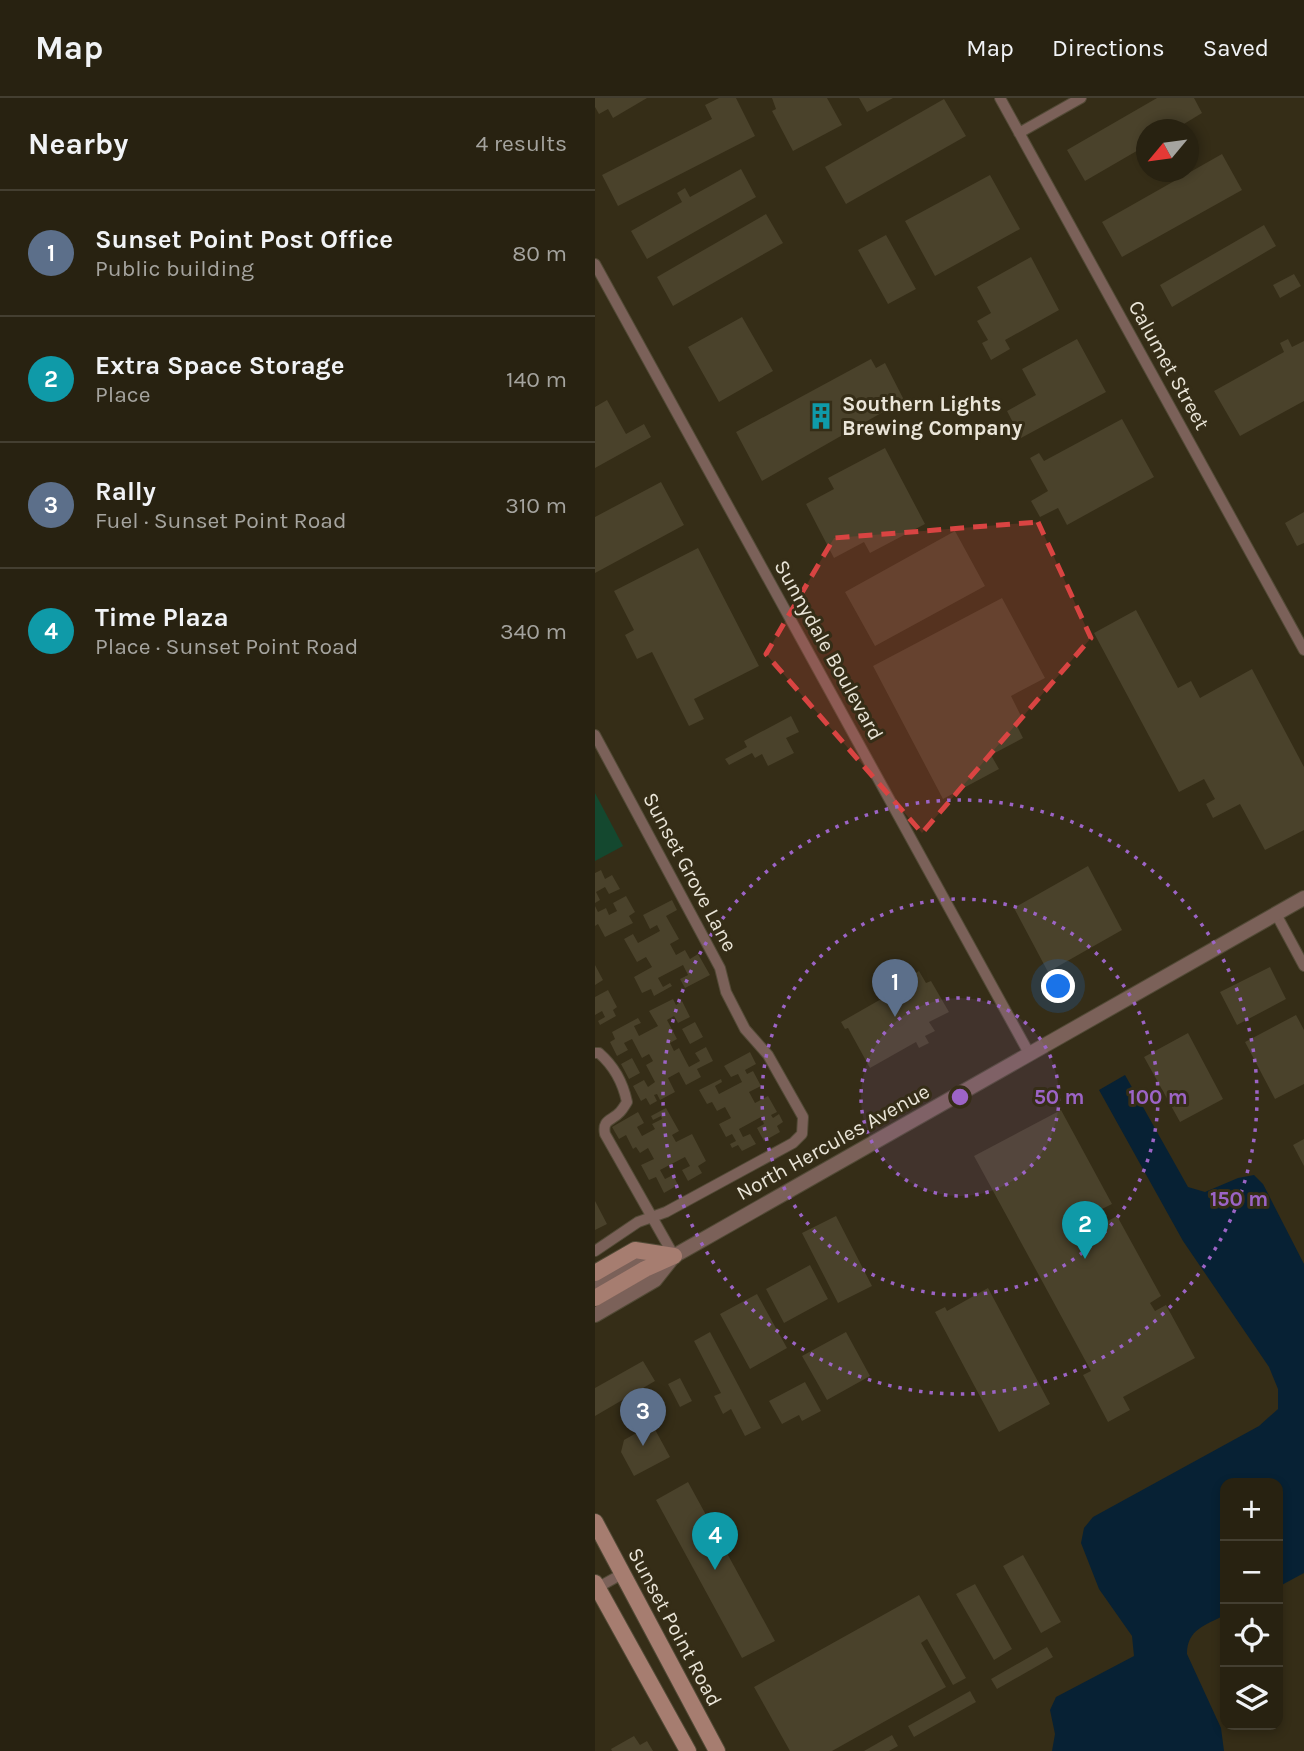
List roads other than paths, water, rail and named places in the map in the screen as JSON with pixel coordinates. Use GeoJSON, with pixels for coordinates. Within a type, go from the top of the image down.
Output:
{"type":"FeatureCollection","features":[{"type":"Feature","properties":{"kind":"main road"},"geometry":{"type":"LineString","coordinates":[[595,1273],[635,1250],[674,1256]]}},
{"type":"Feature","properties":{"kind":"main road"},"geometry":{"type":"LineString","coordinates":[[595,1298],[645,1269],[674,1256]]}},
{"type":"Feature","properties":{"kind":"main road","name":"Sunset Point Road"},"geometry":{"type":"LineString","coordinates":[[595,1522],[717,1751]]}},
{"type":"Feature","properties":{"kind":"main road"},"geometry":{"type":"LineString","coordinates":[[596,1586],[688,1751]]}},
{"type":"Feature","properties":{"kind":"street","name":"Calumet Street"},"geometry":{"type":"LineString","coordinates":[[1000,98],[1304,650]]}},
{"type":"Feature","properties":{"kind":"street"},"geometry":{"type":"LineString","coordinates":[[1019,133],[1080,98]]}},
{"type":"Feature","properties":{"kind":"street","name":"Sunnydale Boulevard"},"geometry":{"type":"LineString","coordinates":[[595,264],[1030,1055]]}},
{"type":"Feature","properties":{"kind":"street","name":"Sunset Grove Lane"},"geometry":{"type":"LineString","coordinates":[[595,735],[720,968],[726,992],[745,1028],[768,1055],[803,1118],[802,1134],[793,1143],[638,1222],[595,1251]]}},
{"type":"Feature","properties":{"kind":"street","name":"North Hercules Avenue"},"geometry":{"type":"LineString","coordinates":[[595,1284],[626,1266],[674,1256],[1304,898]]}},
{"type":"Feature","properties":{"kind":"street"},"geometry":{"type":"LineString","coordinates":[[1276,914],[1304,965]]}},
{"type":"Feature","properties":{"kind":"street"},"geometry":{"type":"LineString","coordinates":[[595,1053],[599,1053],[609,1062],[624,1089],[627,1102],[620,1112],[607,1120],[604,1126],[605,1134],[674,1256]]}},
{"type":"Feature","properties":{"kind":"street","name":"North Hercules Avenue"},"geometry":{"type":"LineString","coordinates":[[595,1315],[655,1280],[674,1256]]}},
{"type":"Feature","properties":{"kind":"street"},"geometry":{"type":"LineString","coordinates":[[596,1586],[622,1574]]}},
{"type":"Feature","properties":{"kind":"water"},"geometry":{"type":"Polygon","coordinates":[[[1125,1075],[1188,1187],[1205,1192],[1238,1178],[1254,1175],[1263,1184],[1304,1264],[1304,1573],[1283,1584],[1283,1478],[1220,1478],[1220,1618],[1194,1633],[1188,1646],[1187,1654],[1220,1726],[1224,1751],[1052,1751],[1055,1734],[1050,1710],[1056,1697],[1134,1656],[1132,1636],[1099,1589],[1081,1543],[1084,1528],[1093,1517],[1259,1426],[1278,1409],[1278,1389],[1269,1367],[1183,1241],[1099,1090],[1125,1075]]]}},
{"type":"Feature","properties":{"kind":"place","name":"Southern Lights Brewing Company"},"geometry":{"type":"Point","coordinates":[821,416]}},
{"type":"Feature","properties":{"kind":"place","name":"Sunset Point Post Office"},"geometry":{"type":"Point","coordinates":[895,1017]}},
{"type":"Feature","properties":{"kind":"place","name":"Extra Space Storage"},"geometry":{"type":"Point","coordinates":[1085,1259]}},
{"type":"Feature","properties":{"kind":"place","name":"Rally"},"geometry":{"type":"Point","coordinates":[643,1446]}},
{"type":"Feature","properties":{"kind":"place","name":"Time Plaza"},"geometry":{"type":"Point","coordinates":[715,1570]}}]}
